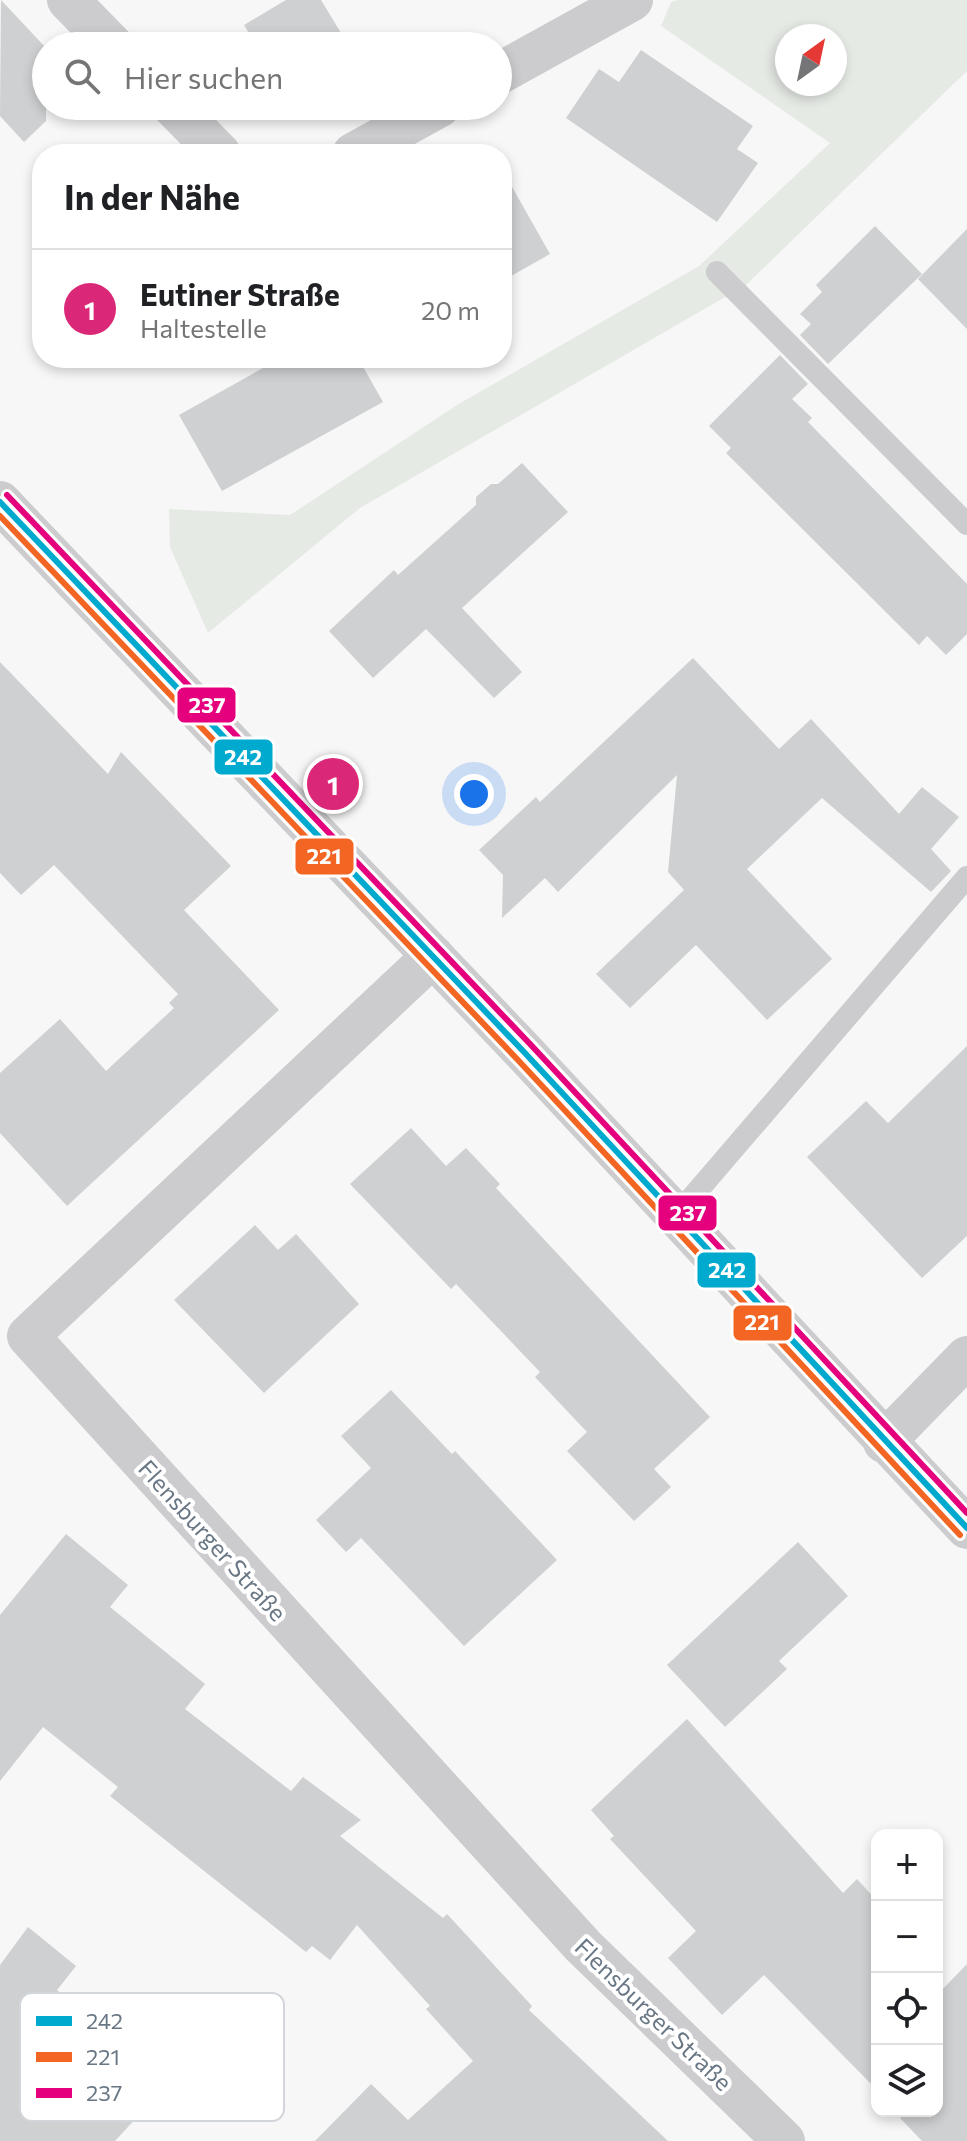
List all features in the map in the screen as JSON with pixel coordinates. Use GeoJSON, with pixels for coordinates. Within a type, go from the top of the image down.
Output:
{"type":"FeatureCollection","features":[{"type":"Feature","properties":{"kind":"street"},"geometry":{"type":"LineString","coordinates":[[68,0],[99,32]]}},
{"type":"Feature","properties":{"kind":"street"},"geometry":{"type":"LineString","coordinates":[[512,66],[632,0]]}},
{"type":"Feature","properties":{"kind":"street"},"geometry":{"type":"LineString","coordinates":[[187,120],[210,144]]}},
{"type":"Feature","properties":{"kind":"street"},"geometry":{"type":"LineString","coordinates":[[371,144],[415,120]]}},
{"type":"Feature","properties":{"kind":"street"},"geometry":{"type":"LineString","coordinates":[[0,502],[433,956],[967,1528]]}},
{"type":"Feature","properties":{"kind":"street","name":"Flensburger Straße"},"geometry":{"type":"LineString","coordinates":[[433,956],[28,1336],[583,1946],[784,2141]]}},
{"type":"Feature","properties":{"kind":"street"},"geometry":{"type":"LineString","coordinates":[[884,1442],[967,1357]]}},
{"type":"Feature","properties":{"kind":"lane"},"geometry":{"type":"LineString","coordinates":[[717,272],[967,524]]}},
{"type":"Feature","properties":{"kind":"lane"},"geometry":{"type":"LineString","coordinates":[[676,1216],[967,877]]}},
{"type":"Feature","properties":{"kind":"shaded area"},"geometry":{"type":"Polygon","coordinates":[[[678,0],[967,0],[967,71],[746,285],[360,508],[208,633],[170,547],[169,509],[290,515],[457,405],[699,266],[830,143],[661,26],[671,2],[678,0]]]}},
{"type":"Feature","properties":{"kind":"building"},"geometry":{"type":"Polygon","coordinates":[[[1,0],[32,33],[32,120],[46,121],[24,142],[0,116],[1,0]]]}},
{"type":"Feature","properties":{"kind":"building"},"geometry":{"type":"Polygon","coordinates":[[[286,0],[321,0],[340,32],[248,32],[244,25],[286,0]]]}},
{"type":"Feature","properties":{"kind":"building"},"geometry":{"type":"Polygon","coordinates":[[[641,50],[753,126],[737,149],[758,163],[717,222],[566,118],[599,69],[619,82],[641,50]]]}},
{"type":"Feature","properties":{"kind":"building"},"geometry":{"type":"Polygon","coordinates":[[[512,187],[550,254],[512,275],[512,187]]]}},
{"type":"Feature","properties":{"kind":"building"},"geometry":{"type":"Polygon","coordinates":[[[875,226],[922,274],[828,364],[800,335],[811,324],[800,314],[822,292],[816,285],[875,226]]]}},
{"type":"Feature","properties":{"kind":"building"},"geometry":{"type":"Polygon","coordinates":[[[967,229],[967,329],[918,279],[967,229]]]}},
{"type":"Feature","properties":{"kind":"building"},"geometry":{"type":"Polygon","coordinates":[[[780,355],[808,384],[792,399],[812,418],[808,422],[967,584],[967,634],[946,655],[927,636],[919,645],[726,453],[731,448],[709,426],[780,355]]]}},
{"type":"Feature","properties":{"kind":"building"},"geometry":{"type":"Polygon","coordinates":[[[263,368],[364,368],[383,402],[222,491],[179,415],[263,368]]]}},
{"type":"Feature","properties":{"kind":"building"},"geometry":{"type":"Polygon","coordinates":[[[522,463],[568,512],[462,608],[522,672],[494,698],[426,629],[373,678],[329,631],[394,570],[398,575],[476,505],[476,497],[491,484],[498,484],[522,463]]]}},
{"type":"Feature","properties":{"kind":"building"},"geometry":{"type":"Polygon","coordinates":[[[693,658],[779,749],[811,719],[899,814],[922,787],[959,817],[931,849],[951,871],[931,892],[822,798],[747,869],[832,959],[767,1020],[696,945],[630,1008],[596,974],[684,890],[668,872],[677,775],[558,892],[545,878],[502,918],[503,875],[479,850],[536,797],[540,802],[693,658]]]}},
{"type":"Feature","properties":{"kind":"building"},"geometry":{"type":"Polygon","coordinates":[[[0,662],[108,774],[121,752],[231,866],[184,910],[279,1010],[67,1206],[0,1133],[0,1073],[60,1019],[106,1071],[174,1008],[169,1003],[178,994],[54,865],[21,895],[0,873],[0,662]]]}},
{"type":"Feature","properties":{"kind":"building"},"geometry":{"type":"Polygon","coordinates":[[[967,1046],[967,1236],[922,1278],[807,1157],[866,1101],[888,1123],[967,1046]]]}},
{"type":"Feature","properties":{"kind":"building"},"geometry":{"type":"Polygon","coordinates":[[[411,1128],[446,1166],[466,1148],[500,1184],[496,1188],[710,1417],[654,1469],[671,1487],[634,1521],[567,1451],[587,1432],[535,1377],[540,1372],[456,1284],[451,1289],[350,1184],[411,1128]]]}},
{"type":"Feature","properties":{"kind":"building"},"geometry":{"type":"Polygon","coordinates":[[[255,1225],[278,1250],[296,1234],[359,1304],[264,1393],[174,1300],[255,1225]]]}},
{"type":"Feature","properties":{"kind":"building"},"geometry":{"type":"Polygon","coordinates":[[[391,1390],[452,1454],[455,1451],[557,1560],[464,1646],[361,1538],[346,1552],[316,1520],[371,1468],[341,1436],[391,1390]]]}},
{"type":"Feature","properties":{"kind":"building"},"geometry":{"type":"Polygon","coordinates":[[[66,1534],[128,1585],[110,1607],[205,1684],[185,1709],[291,1791],[303,1777],[361,1820],[340,1836],[443,1918],[447,1914],[532,2006],[529,2010],[668,2141],[315,2141],[371,2084],[408,2120],[473,2061],[426,2009],[430,2006],[357,1925],[330,1960],[312,1946],[306,1952],[110,1796],[118,1787],[43,1727],[0,1781],[0,1615],[66,1534]]]}},
{"type":"Feature","properties":{"kind":"building"},"geometry":{"type":"Polygon","coordinates":[[[798,1542],[848,1596],[779,1661],[787,1669],[725,1727],[667,1665],[798,1542]]]}},
{"type":"Feature","properties":{"kind":"building"},"geometry":{"type":"Polygon","coordinates":[[[687,1719],[843,1893],[857,1879],[871,1894],[871,2084],[764,1975],[722,2015],[668,1958],[696,1931],[610,1839],[614,1836],[591,1810],[687,1719]]]}},
{"type":"Feature","properties":{"kind":"building"},"geometry":{"type":"Polygon","coordinates":[[[28,1927],[76,1966],[57,1990],[60,1993],[20,1993],[20,2121],[133,2121],[115,2141],[0,2141],[0,1965],[28,1927]]]}},
{"type":"Feature","properties":{"kind":"building"},"geometry":{"type":"Polygon","coordinates":[[[967,1964],[967,2141],[922,2141],[900,2118],[943,2117],[943,1989],[967,1964]]]}},
{"type":"Feature","properties":{"kind":"transit line","name":"237"},"geometry":{"type":"LineString","coordinates":[[7,495],[531,1045],[967,1513]]}},
{"type":"Feature","properties":{"kind":"transit line","name":"242"},"geometry":{"type":"LineString","coordinates":[[0,502],[524,1052],[967,1528]]}},
{"type":"Feature","properties":{"kind":"transit line","name":"221"},"geometry":{"type":"LineString","coordinates":[[0,516],[517,1059],[960,1535]]}},
{"type":"Feature","properties":{"kind":"place","name":"Eutiner Straße"},"geometry":{"type":"Point","coordinates":[333,784]}}]}
